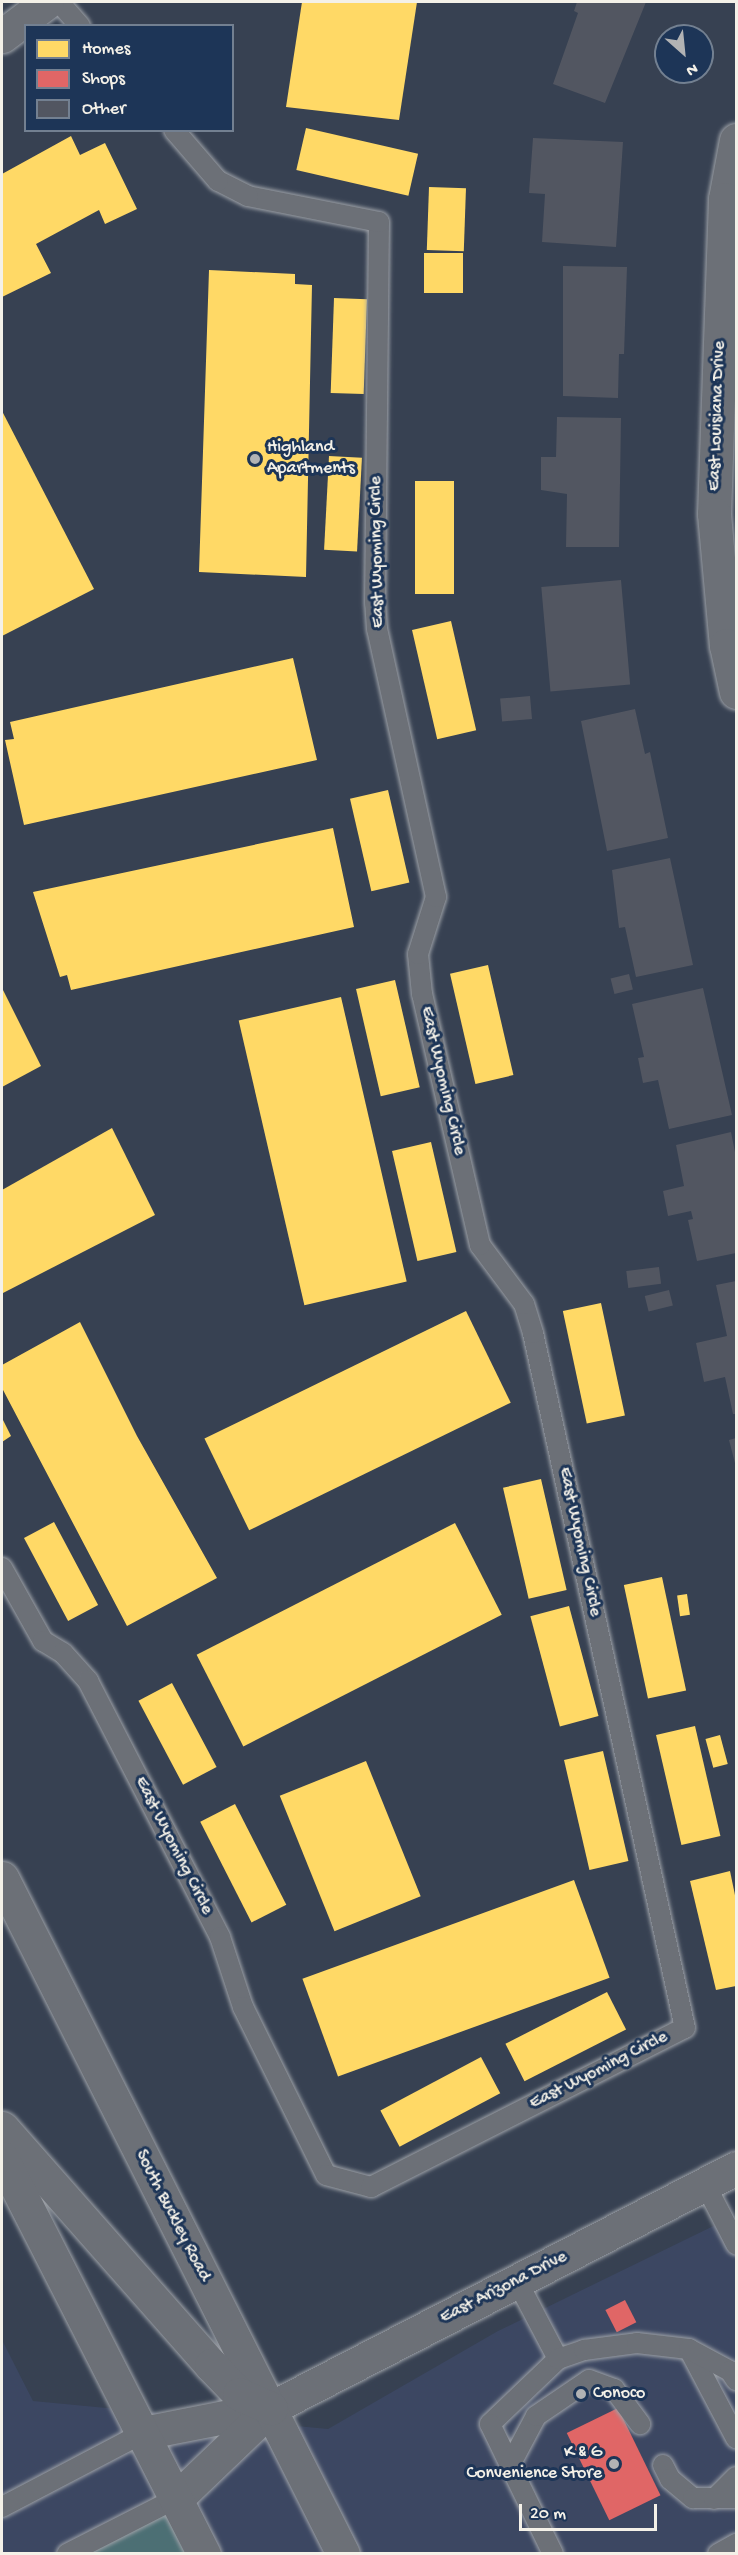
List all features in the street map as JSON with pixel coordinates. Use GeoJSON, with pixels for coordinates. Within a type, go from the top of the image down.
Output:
{"type":"FeatureCollection","features":[{"type":"Feature","properties":{"kind":"main road"},"geometry":{"type":"LineString","coordinates":[[2,36],[47,2]]}},
{"type":"Feature","properties":{"kind":"main road","name":"East Louisiana Drive"},"geometry":{"type":"LineString","coordinates":[[736,140],[724,199],[714,514],[726,645],[736,692]]}},
{"type":"Feature","properties":{"kind":"main road","name":"South Buckley Road"},"geometry":{"type":"LineString","coordinates":[[2,1878],[344,2553]]}},
{"type":"Feature","properties":{"kind":"main road"},"geometry":{"type":"LineString","coordinates":[[2,2128],[211,2365],[239,2394],[270,2408]]}},
{"type":"Feature","properties":{"kind":"main road"},"geometry":{"type":"LineString","coordinates":[[2,2158],[204,2553]]}},
{"type":"Feature","properties":{"kind":"main road","name":"East Arizona Drive"},"geometry":{"type":"LineString","coordinates":[[143,2433],[270,2408],[736,2168]]}},
{"type":"Feature","properties":{"kind":"main road","name":"East Arizona Drive"},"geometry":{"type":"LineString","coordinates":[[177,2498],[270,2408]]}},
{"type":"Feature","properties":{"kind":"lane"},"geometry":{"type":"LineString","coordinates":[[59,2],[79,24]]}},
{"type":"Feature","properties":{"kind":"lane","name":"East Wyoming Circle"},"geometry":{"type":"LineString","coordinates":[[2,1568],[43,1641],[63,1653],[88,1680],[220,1937],[243,2007],[326,2175],[371,2187],[685,2028],[533,1333],[524,1304],[480,1245],[422,994],[418,954],[436,897],[377,629],[375,603],[379,222],[248,196],[218,181],[176,132]]}},
{"type":"Feature","properties":{"kind":"lane"},"geometry":{"type":"LineString","coordinates":[[705,2184],[736,2244]]}},
{"type":"Feature","properties":{"kind":"lane"},"geometry":{"type":"LineString","coordinates":[[517,2281],[558,2359]]}},
{"type":"Feature","properties":{"kind":"lane"},"geometry":{"type":"LineString","coordinates":[[553,2553],[490,2424],[558,2359],[584,2349],[637,2343],[689,2349],[730,2371],[736,2380]]}},
{"type":"Feature","properties":{"kind":"lane"},"geometry":{"type":"LineString","coordinates":[[689,2349],[736,2438]]}},
{"type":"Feature","properties":{"kind":"lane"},"geometry":{"type":"LineString","coordinates":[[510,2465],[536,2416],[589,2380],[614,2389],[640,2424]]}},
{"type":"Feature","properties":{"kind":"lane"},"geometry":{"type":"LineString","coordinates":[[2,2507],[143,2433]]}},
{"type":"Feature","properties":{"kind":"lane"},"geometry":{"type":"LineString","coordinates":[[663,2465],[670,2480],[693,2498],[736,2498]]}},
{"type":"Feature","properties":{"kind":"lane"},"geometry":{"type":"LineString","coordinates":[[714,2499],[736,2477]]}},
{"type":"Feature","properties":{"kind":"lane"},"geometry":{"type":"LineString","coordinates":[[67,2553],[177,2498]]}},
{"type":"Feature","properties":{"kind":"lane"},"geometry":{"type":"LineString","coordinates":[[718,2553],[736,2544]]}},
{"type":"Feature","properties":{"kind":"shaded area"},"geometry":{"type":"Polygon","coordinates":[[[736,2215],[736,2553],[2,2553],[2,2340],[33,2401],[328,2429],[498,2331],[736,2215]]]}},
{"type":"Feature","properties":{"kind":"green space"},"geometry":{"type":"Polygon","coordinates":[[[177,2498],[204,2554],[67,2554],[177,2498]]]}},
{"type":"Feature","properties":{"kind":"building: Homes"},"geometry":{"type":"Polygon","coordinates":[[[302,2],[417,2],[399,120],[286,107],[302,2]]]}},
{"type":"Feature","properties":{"kind":"building: Homes"},"geometry":{"type":"Polygon","coordinates":[[[306,128],[418,154],[408,196],[296,170],[306,128]]]}},
{"type":"Feature","properties":{"kind":"building: Homes"},"geometry":{"type":"Polygon","coordinates":[[[71,136],[80,155],[105,143],[137,209],[105,224],[99,210],[36,244],[51,273],[2,297],[2,174],[71,136]]]}},
{"type":"Feature","properties":{"kind":"building: Homes"},"geometry":{"type":"Polygon","coordinates":[[[429,187],[466,188],[464,251],[427,250],[429,187]]]}},
{"type":"Feature","properties":{"kind":"building: Homes"},"geometry":{"type":"Polygon","coordinates":[[[424,253],[463,253],[463,293],[424,293],[424,253]]]}},
{"type":"Feature","properties":{"kind":"building: Homes","name":"Highland Apartments"},"geometry":{"type":"Polygon","coordinates":[[[209,270],[295,274],[295,284],[312,285],[306,577],[199,572],[209,270]]]}},
{"type":"Feature","properties":{"kind":"building: Homes"},"geometry":{"type":"Polygon","coordinates":[[[334,298],[367,299],[364,394],[331,393],[334,298]]]}},
{"type":"Feature","properties":{"kind":"building: Homes"},"geometry":{"type":"Polygon","coordinates":[[[2,411],[94,589],[2,636],[2,411]]]}},
{"type":"Feature","properties":{"kind":"building: Homes"},"geometry":{"type":"Polygon","coordinates":[[[329,456],[362,458],[357,552],[324,550],[329,456]]]}},
{"type":"Feature","properties":{"kind":"building: Homes"},"geometry":{"type":"Polygon","coordinates":[[[415,481],[454,481],[454,594],[415,594],[415,481]]]}},
{"type":"Feature","properties":{"kind":"building: Homes"},"geometry":{"type":"Polygon","coordinates":[[[451,621],[476,730],[437,739],[412,630],[451,621]]]}},
{"type":"Feature","properties":{"kind":"building: Homes"},"geometry":{"type":"Polygon","coordinates":[[[293,658],[317,760],[24,825],[5,740],[14,739],[10,722],[293,658]]]}},
{"type":"Feature","properties":{"kind":"building: Homes"},"geometry":{"type":"Polygon","coordinates":[[[388,790],[409,883],[371,891],[350,799],[388,790]]]}},
{"type":"Feature","properties":{"kind":"building: Homes"},"geometry":{"type":"Polygon","coordinates":[[[333,828],[354,927],[71,990],[67,975],[60,977],[33,892],[333,828]]]}},
{"type":"Feature","properties":{"kind":"building: Homes"},"geometry":{"type":"Polygon","coordinates":[[[488,965],[513,1075],[475,1084],[450,974],[488,965]]]}},
{"type":"Feature","properties":{"kind":"building: Homes"},"geometry":{"type":"Polygon","coordinates":[[[395,980],[420,1087],[381,1096],[356,989],[395,980]]]}},
{"type":"Feature","properties":{"kind":"building: Homes"},"geometry":{"type":"Polygon","coordinates":[[[2,988],[41,1066],[2,1087],[2,988]]]}},
{"type":"Feature","properties":{"kind":"building: Homes"},"geometry":{"type":"Polygon","coordinates":[[[341,997],[407,1282],[304,1305],[239,1021],[341,997]]]}},
{"type":"Feature","properties":{"kind":"building: Homes"},"geometry":{"type":"Polygon","coordinates":[[[112,1128],[155,1215],[3,1293],[2,1190],[112,1128]]]}},
{"type":"Feature","properties":{"kind":"building: Homes"},"geometry":{"type":"Polygon","coordinates":[[[431,1142],[456,1252],[417,1261],[392,1151],[431,1142]]]}},
{"type":"Feature","properties":{"kind":"building: Homes"},"geometry":{"type":"Polygon","coordinates":[[[601,1303],[625,1415],[587,1424],[563,1311],[601,1303]]]}},
{"type":"Feature","properties":{"kind":"building: Homes"},"geometry":{"type":"Polygon","coordinates":[[[466,1311],[511,1403],[249,1530],[204,1439],[466,1311]]]}},
{"type":"Feature","properties":{"kind":"building: Homes"},"geometry":{"type":"Polygon","coordinates":[[[80,1322],[137,1436],[217,1578],[127,1626],[2,1388],[2,1365],[80,1322]]]}},
{"type":"Feature","properties":{"kind":"building: Homes"},"geometry":{"type":"Polygon","coordinates":[[[2,1418],[11,1436],[2,1442],[2,1418]]]}},
{"type":"Feature","properties":{"kind":"building: Homes"},"geometry":{"type":"Polygon","coordinates":[[[541,1479],[567,1590],[529,1599],[503,1488],[541,1479]]]}},
{"type":"Feature","properties":{"kind":"building: Homes"},"geometry":{"type":"Polygon","coordinates":[[[54,1522],[98,1605],[68,1621],[24,1538],[54,1522]]]}},
{"type":"Feature","properties":{"kind":"building: Homes"},"geometry":{"type":"Polygon","coordinates":[[[455,1523],[502,1615],[243,1746],[197,1655],[455,1523]]]}},
{"type":"Feature","properties":{"kind":"building: Homes"},"geometry":{"type":"Polygon","coordinates":[[[662,1577],[686,1690],[648,1699],[624,1585],[662,1577]]]}},
{"type":"Feature","properties":{"kind":"building: Homes"},"geometry":{"type":"Polygon","coordinates":[[[687,1594],[690,1615],[680,1616],[677,1595],[687,1594]]]}},
{"type":"Feature","properties":{"kind":"building: Homes"},"geometry":{"type":"Polygon","coordinates":[[[569,1606],[599,1716],[560,1726],[530,1616],[569,1606]]]}},
{"type":"Feature","properties":{"kind":"building: Homes"},"geometry":{"type":"Polygon","coordinates":[[[172,1683],[217,1767],[183,1785],[138,1701],[172,1683]]]}},
{"type":"Feature","properties":{"kind":"building: Homes"},"geometry":{"type":"Polygon","coordinates":[[[695,1726],[720,1836],[681,1845],[656,1735],[695,1726]]]}},
{"type":"Feature","properties":{"kind":"building: Homes"},"geometry":{"type":"Polygon","coordinates":[[[720,1735],[728,1764],[713,1768],[706,1739],[720,1735]]]}},
{"type":"Feature","properties":{"kind":"building: Homes"},"geometry":{"type":"Polygon","coordinates":[[[603,1751],[628,1861],[589,1870],[564,1760],[603,1751]]]}},
{"type":"Feature","properties":{"kind":"building: Homes"},"geometry":{"type":"Polygon","coordinates":[[[366,1761],[421,1896],[334,1931],[280,1796],[366,1761]]]}},
{"type":"Feature","properties":{"kind":"building: Homes"},"geometry":{"type":"Polygon","coordinates":[[[235,1804],[286,1905],[252,1922],[200,1822],[235,1804]]]}},
{"type":"Feature","properties":{"kind":"building: Homes"},"geometry":{"type":"Polygon","coordinates":[[[730,1871],[736,1900],[736,1986],[716,1990],[690,1881],[730,1871]]]}},
{"type":"Feature","properties":{"kind":"building: Homes"},"geometry":{"type":"Polygon","coordinates":[[[574,1880],[610,1978],[338,2077],[302,1979],[574,1880]]]}},
{"type":"Feature","properties":{"kind":"building: Homes"},"geometry":{"type":"Polygon","coordinates":[[[607,1992],[626,2029],[524,2081],[505,2044],[607,1992]]]}},
{"type":"Feature","properties":{"kind":"building: Homes"},"geometry":{"type":"Polygon","coordinates":[[[481,2057],[500,2093],[400,2147],[380,2111],[481,2057]]]}},
{"type":"Feature","properties":{"kind":"building: Shops"},"geometry":{"type":"Polygon","coordinates":[[[625,2300],[636,2322],[617,2332],[605,2310],[625,2300]]]}},
{"type":"Feature","properties":{"kind":"building: Shops","name":"K & G Convenience Store"},"geometry":{"type":"Polygon","coordinates":[[[618,2408],[661,2495],[609,2520],[567,2433],[618,2408]]]}},
{"type":"Feature","properties":{"kind":"building: Other"},"geometry":{"type":"Polygon","coordinates":[[[577,2],[646,2],[605,103],[553,84],[578,13],[574,11],[577,2]]]}},
{"type":"Feature","properties":{"kind":"building: Other"},"geometry":{"type":"Polygon","coordinates":[[[533,138],[623,142],[616,247],[542,242],[545,194],[529,193],[533,138]]]}},
{"type":"Feature","properties":{"kind":"building: Other"},"geometry":{"type":"Polygon","coordinates":[[[563,266],[627,267],[624,354],[619,354],[618,398],[563,396],[563,266]]]}},
{"type":"Feature","properties":{"kind":"building: Other"},"geometry":{"type":"Polygon","coordinates":[[[557,417],[621,418],[619,547],[566,547],[567,494],[541,490],[541,457],[556,457],[557,417]]]}},
{"type":"Feature","properties":{"kind":"building: Other"},"geometry":{"type":"Polygon","coordinates":[[[621,580],[630,685],[550,692],[541,587],[621,580]]]}},
{"type":"Feature","properties":{"kind":"building: Other"},"geometry":{"type":"Polygon","coordinates":[[[530,696],[532,719],[502,722],[500,699],[530,696]]]}},
{"type":"Feature","properties":{"kind":"building: Other"},"geometry":{"type":"Polygon","coordinates":[[[635,709],[645,754],[650,752],[668,838],[607,851],[581,721],[635,709]]]}},
{"type":"Feature","properties":{"kind":"building: Other"},"geometry":{"type":"Polygon","coordinates":[[[670,858],[693,965],[636,977],[625,927],[619,928],[612,870],[670,858]]]}},
{"type":"Feature","properties":{"kind":"building: Other"},"geometry":{"type":"Polygon","coordinates":[[[629,974],[633,990],[614,994],[611,979],[629,974]]]}},
{"type":"Feature","properties":{"kind":"building: Other"},"geometry":{"type":"Polygon","coordinates":[[[703,988],[732,1115],[669,1129],[658,1080],[643,1083],[638,1058],[644,1057],[632,1004],[703,988]]]}},
{"type":"Feature","properties":{"kind":"building: Other"},"geometry":{"type":"Polygon","coordinates":[[[731,1132],[736,1157],[736,1253],[697,1261],[688,1220],[693,1219],[691,1211],[668,1216],[663,1191],[684,1186],[676,1145],[731,1132]]]}},
{"type":"Feature","properties":{"kind":"building: Other"},"geometry":{"type":"Polygon","coordinates":[[[659,1267],[661,1284],[628,1288],[626,1271],[659,1267]]]}},
{"type":"Feature","properties":{"kind":"building: Other"},"geometry":{"type":"Polygon","coordinates":[[[736,1281],[736,1414],[733,1414],[725,1377],[704,1382],[696,1343],[727,1336],[716,1285],[736,1281]]]}},
{"type":"Feature","properties":{"kind":"building: Other"},"geometry":{"type":"Polygon","coordinates":[[[669,1290],[673,1306],[649,1312],[645,1296],[669,1290]]]}},
{"type":"Feature","properties":{"kind":"building: Other"},"geometry":{"type":"Polygon","coordinates":[[[736,1438],[736,1467],[729,1440],[736,1438]]]}},
{"type":"Feature","properties":{"kind":"place","name":"Highland Apartments"},"geometry":{"type":"Point","coordinates":[255,459]}},
{"type":"Feature","properties":{"kind":"place","name":"Conoco"},"geometry":{"type":"Point","coordinates":[581,2394]}},
{"type":"Feature","properties":{"kind":"place","name":"K & G Convenience Store"},"geometry":{"type":"Point","coordinates":[614,2464]}}]}
